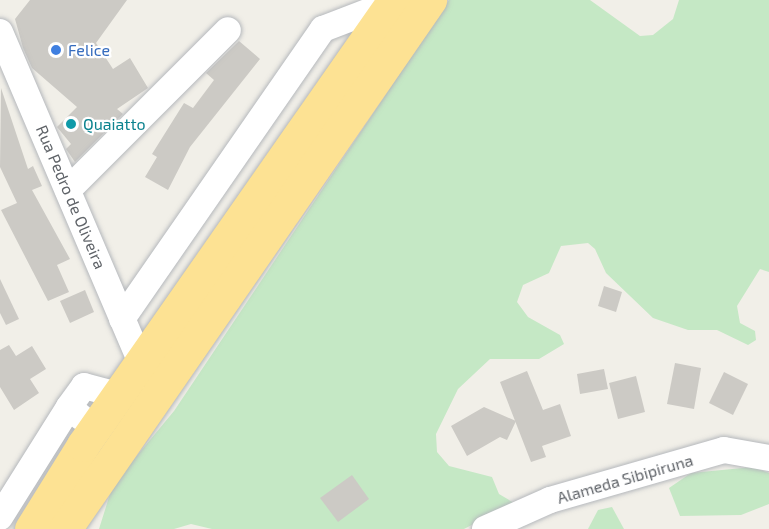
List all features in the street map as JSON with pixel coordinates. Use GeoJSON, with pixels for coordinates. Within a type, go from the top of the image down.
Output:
{"type":"FeatureCollection","features":[{"type":"Feature","properties":{"kind":"highway"},"geometry":{"type":"LineString","coordinates":[[66,528],[430,0]]}},
{"type":"Feature","properties":{"kind":"highway"},"geometry":{"type":"LineString","coordinates":[[31,529],[94,429],[393,1]]}},
{"type":"Feature","properties":{"kind":"street"},"geometry":{"type":"LineString","coordinates":[[122,319],[323,28],[393,1]]}},
{"type":"Feature","properties":{"kind":"street"},"geometry":{"type":"LineString","coordinates":[[68,190],[228,30]]}},
{"type":"Feature","properties":{"kind":"street","name":"Rua Pedro de Oliveira"},"geometry":{"type":"LineString","coordinates":[[0,32],[141,363]]}},
{"type":"Feature","properties":{"kind":"street"},"geometry":{"type":"LineString","coordinates":[[0,517],[84,386],[118,395]]}},
{"type":"Feature","properties":{"kind":"street"},"geometry":{"type":"LineString","coordinates":[[69,407],[94,429]]}},
{"type":"Feature","properties":{"kind":"street","name":"Alameda Sibipiruna"},"geometry":{"type":"LineString","coordinates":[[485,529],[550,500],[724,450],[769,458]]}},
{"type":"Feature","properties":{"kind":"green space"},"geometry":{"type":"Polygon","coordinates":[[[449,0],[590,0],[640,36],[653,35],[673,19],[679,0],[769,0],[769,272],[760,269],[737,306],[740,323],[755,331],[756,340],[748,345],[717,330],[688,330],[653,318],[606,273],[595,249],[588,243],[561,246],[549,273],[523,285],[517,302],[528,317],[560,335],[564,344],[539,359],[490,359],[458,389],[436,434],[437,452],[449,466],[492,477],[499,494],[514,503],[464,529],[212,529],[191,524],[174,529],[99,529],[110,494],[126,469],[174,411],[449,0]]]}},
{"type":"Feature","properties":{"kind":"green space"},"geometry":{"type":"Polygon","coordinates":[[[753,467],[769,473],[769,504],[741,515],[680,516],[669,488],[691,473],[753,467]]]}},
{"type":"Feature","properties":{"kind":"green space"},"geometry":{"type":"Polygon","coordinates":[[[612,507],[624,529],[588,529],[598,510],[612,507]]]}},
{"type":"Feature","properties":{"kind":"building"},"geometry":{"type":"Polygon","coordinates":[[[30,0],[127,0],[96,43],[113,69],[130,58],[148,88],[117,109],[123,114],[75,162],[66,149],[71,144],[57,127],[77,107],[32,68],[23,48],[15,19],[30,0]]]}},
{"type":"Feature","properties":{"kind":"building"},"geometry":{"type":"Polygon","coordinates":[[[239,41],[260,59],[190,147],[168,190],[145,177],[157,157],[152,154],[184,103],[193,108],[214,80],[206,73],[239,41]]]}},
{"type":"Feature","properties":{"kind":"building"},"geometry":{"type":"Polygon","coordinates":[[[1,88],[28,169],[33,166],[42,186],[32,190],[70,259],[57,265],[69,292],[48,301],[1,210],[17,203],[0,167],[1,88]]]}},
{"type":"Feature","properties":{"kind":"building"},"geometry":{"type":"Polygon","coordinates":[[[0,279],[19,319],[6,325],[0,313],[0,279]]]}},
{"type":"Feature","properties":{"kind":"building"},"geometry":{"type":"Polygon","coordinates":[[[604,286],[622,292],[616,312],[598,306],[604,286]]]}},
{"type":"Feature","properties":{"kind":"building"},"geometry":{"type":"Polygon","coordinates":[[[85,290],[94,312],[70,323],[60,301],[85,290]]]}},
{"type":"Feature","properties":{"kind":"building"},"geometry":{"type":"Polygon","coordinates":[[[9,345],[16,356],[32,346],[46,369],[30,379],[39,393],[14,410],[0,387],[0,350],[9,345]]]}},
{"type":"Feature","properties":{"kind":"building"},"geometry":{"type":"Polygon","coordinates":[[[675,363],[701,368],[694,409],[667,404],[675,363]]]}},
{"type":"Feature","properties":{"kind":"building"},"geometry":{"type":"Polygon","coordinates":[[[604,369],[608,389],[580,394],[577,374],[604,369]]]}},
{"type":"Feature","properties":{"kind":"building"},"geometry":{"type":"Polygon","coordinates":[[[527,371],[543,410],[560,404],[571,436],[542,446],[546,457],[531,462],[500,382],[527,371]]]}},
{"type":"Feature","properties":{"kind":"building"},"geometry":{"type":"Polygon","coordinates":[[[724,372],[748,384],[733,415],[709,403],[724,372]]]}},
{"type":"Feature","properties":{"kind":"building"},"geometry":{"type":"Polygon","coordinates":[[[636,376],[645,412],[618,419],[609,383],[636,376]]]}},
{"type":"Feature","properties":{"kind":"building"},"geometry":{"type":"Polygon","coordinates":[[[484,407],[516,421],[507,440],[500,437],[467,456],[451,426],[484,407]]]}},
{"type":"Feature","properties":{"kind":"building"},"geometry":{"type":"Polygon","coordinates":[[[352,475],[369,499],[338,522],[320,498],[352,475]]]}},
{"type":"Feature","properties":{"kind":"place","name":"Felice"},"geometry":{"type":"Point","coordinates":[56,50]}},
{"type":"Feature","properties":{"kind":"place","name":"Quaiatto"},"geometry":{"type":"Point","coordinates":[71,124]}}]}
